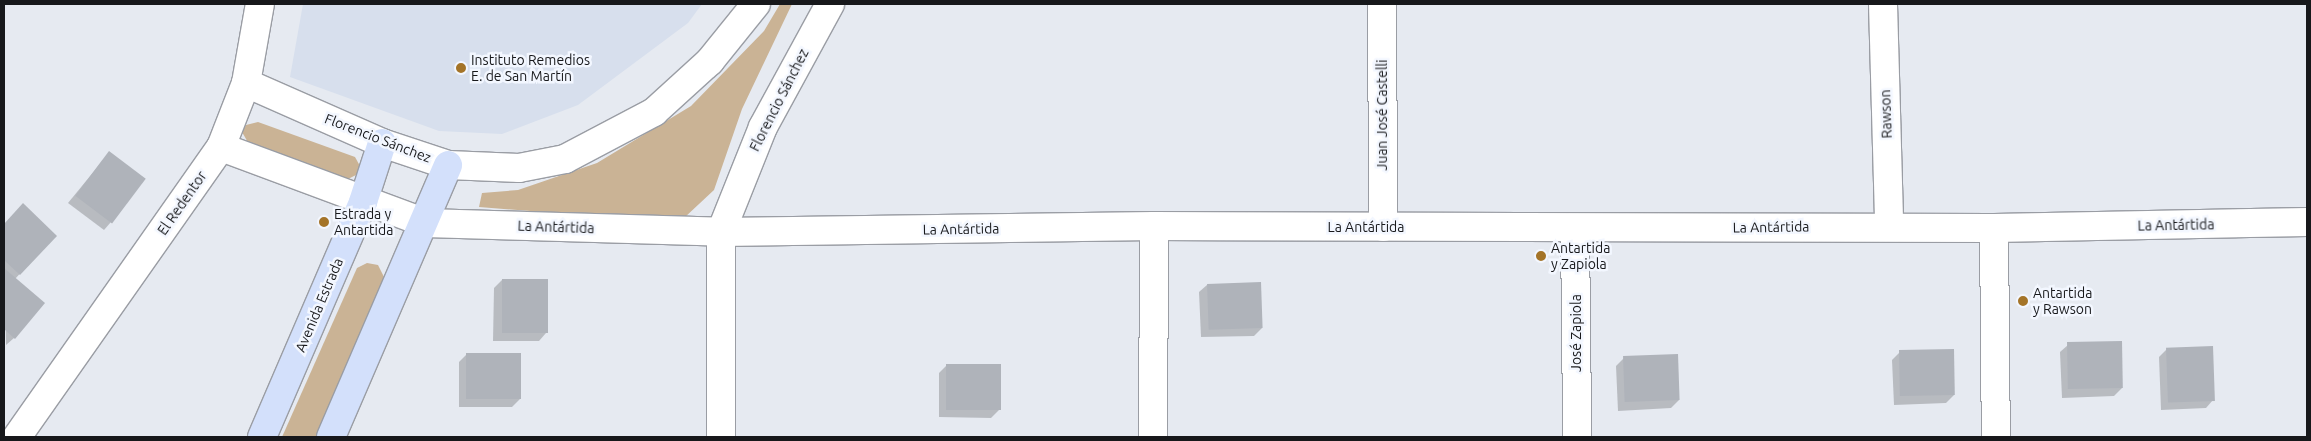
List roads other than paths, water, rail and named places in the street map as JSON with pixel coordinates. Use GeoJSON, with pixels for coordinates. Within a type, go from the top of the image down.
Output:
{"type":"FeatureCollection","features":[{"type":"Feature","properties":{"kind":"main road","name":"Avenida Estrada"},"geometry":{"type":"LineString","coordinates":[[262,437],[362,202],[382,143]]}},
{"type":"Feature","properties":{"kind":"main road"},"geometry":{"type":"LineString","coordinates":[[331,437],[425,223],[448,165]]}},
{"type":"Feature","properties":{"kind":"street","name":"El Redentor"},"geometry":{"type":"LineString","coordinates":[[14,433],[221,147],[246,83],[260,4]]}},
{"type":"Feature","properties":{"kind":"street","name":"Florencio Sánchez"},"geometry":{"type":"LineString","coordinates":[[246,83],[382,143],[448,165],[519,168],[566,159],[606,142],[654,112],[710,61],[756,4]]}},
{"type":"Feature","properties":{"kind":"street","name":"Florencio Sánchez"},"geometry":{"type":"LineString","coordinates":[[721,437],[721,232],[763,127],[830,4]]}},
{"type":"Feature","properties":{"kind":"street","name":"Juan José Castelli"},"geometry":{"type":"LineString","coordinates":[[1382,4],[1383,227]]}},
{"type":"Feature","properties":{"kind":"street","name":"Rawson"},"geometry":{"type":"LineString","coordinates":[[1883,4],[1889,225]]}},
{"type":"Feature","properties":{"kind":"street"},"geometry":{"type":"LineString","coordinates":[[221,147],[362,202],[425,223]]}},
{"type":"Feature","properties":{"kind":"street","name":"La Antártida"},"geometry":{"type":"LineString","coordinates":[[425,223],[721,232],[1154,226],[1575,229],[1889,225],[1994,228],[2307,222]]}},
{"type":"Feature","properties":{"kind":"street"},"geometry":{"type":"LineString","coordinates":[[1153,437],[1154,226]]}},
{"type":"Feature","properties":{"kind":"street"},"geometry":{"type":"LineString","coordinates":[[1994,228],[1996,437]]}},
{"type":"Feature","properties":{"kind":"street","name":"José Zapiola"},"geometry":{"type":"LineString","coordinates":[[1575,229],[1577,437]]}},
{"type":"Feature","properties":{"kind":"place","name":"Instituto Remedios E. de San Martín"},"geometry":{"type":"Point","coordinates":[461,68]}},
{"type":"Feature","properties":{"kind":"place","name":"Estrada y Antartida"},"geometry":{"type":"Point","coordinates":[324,222]}},
{"type":"Feature","properties":{"kind":"place","name":"Antartida y Zapiola"},"geometry":{"type":"Point","coordinates":[1541,256]}},
{"type":"Feature","properties":{"kind":"place","name":"Antartida y Rawson"},"geometry":{"type":"Point","coordinates":[2023,301]}}]}
